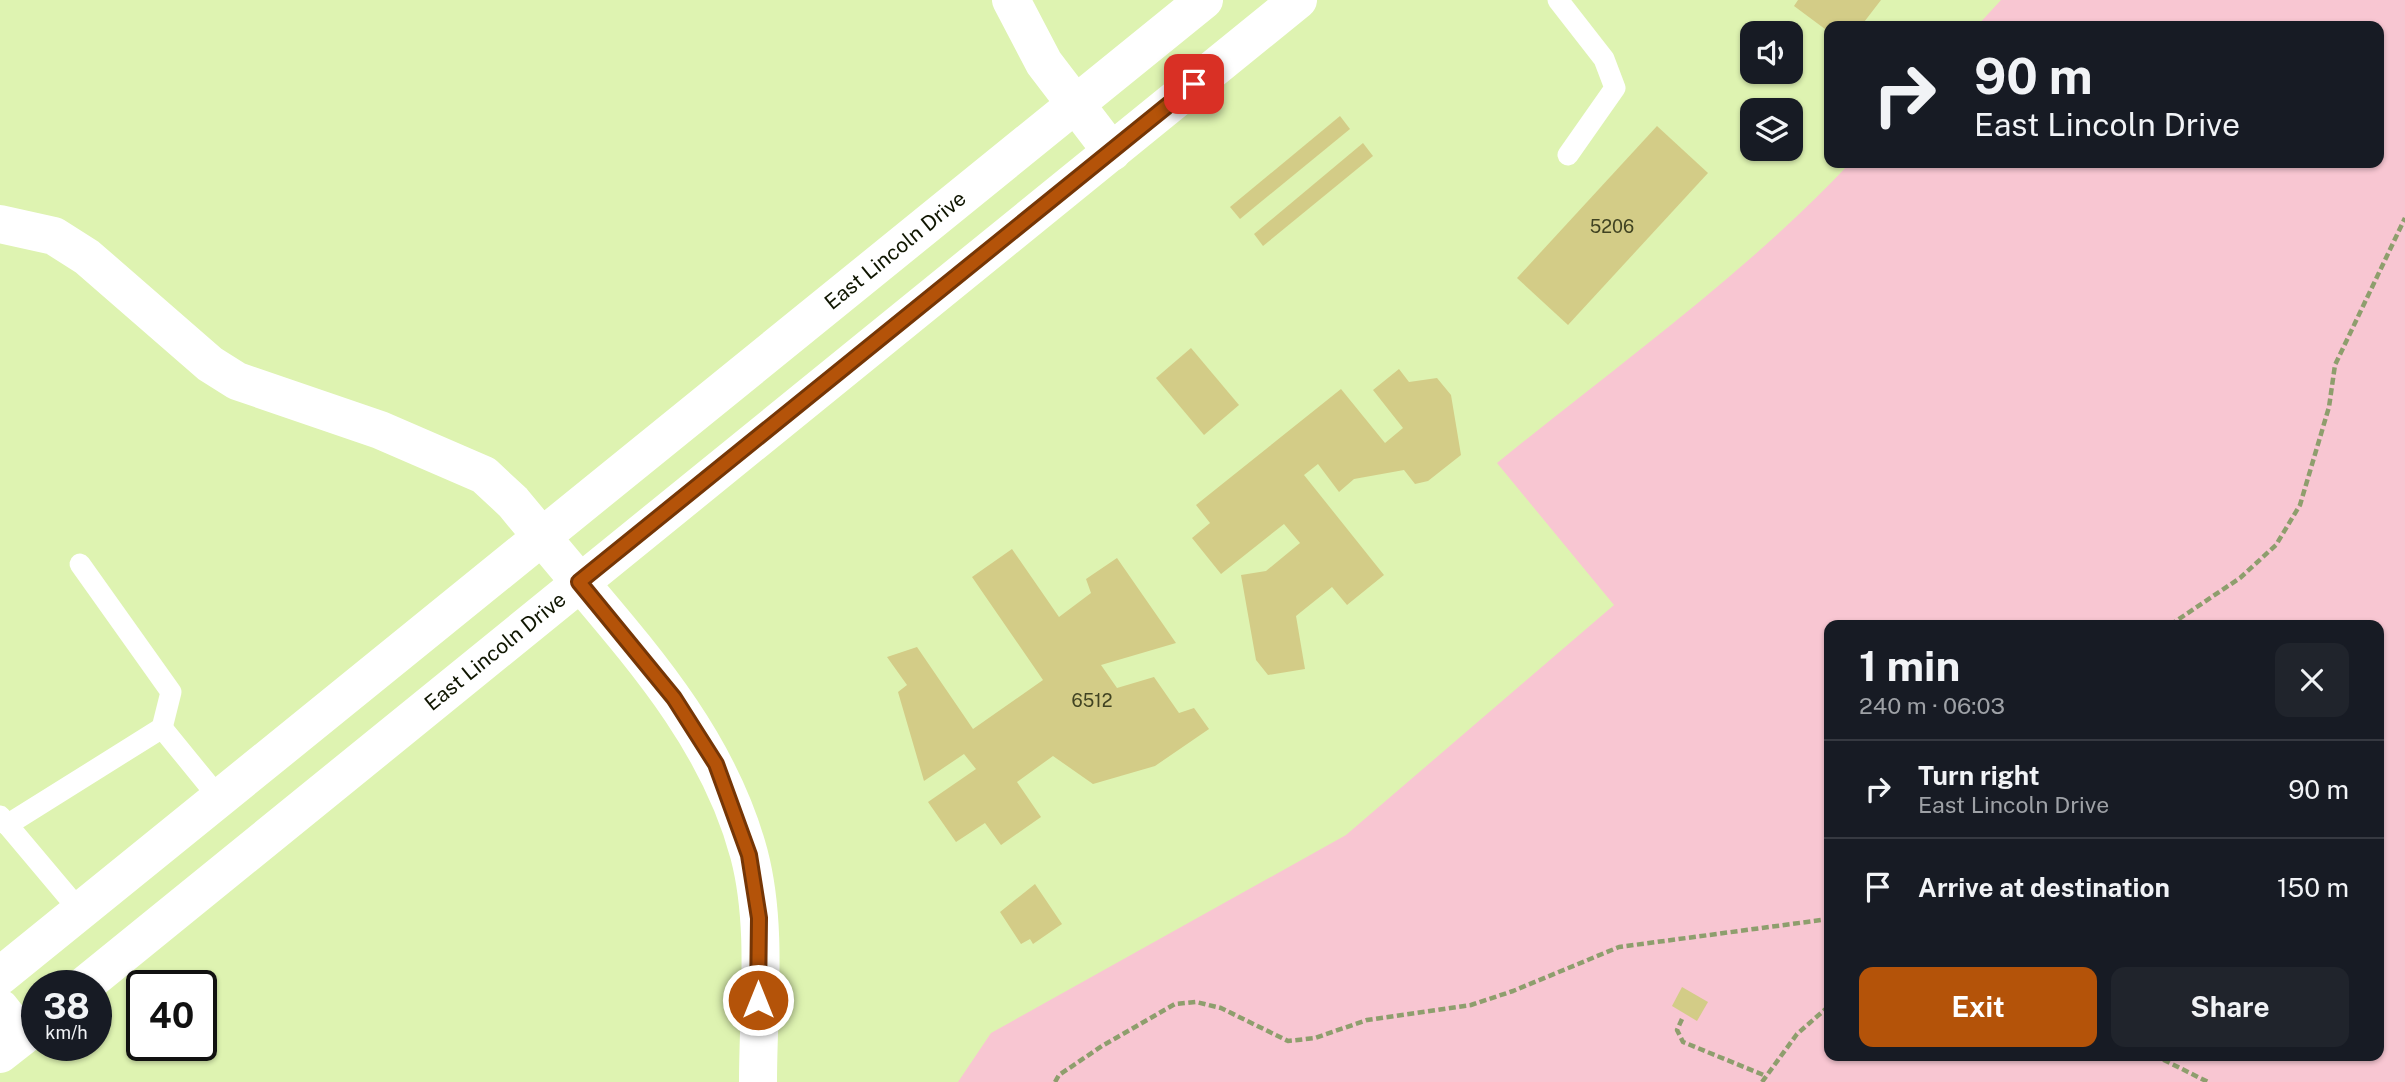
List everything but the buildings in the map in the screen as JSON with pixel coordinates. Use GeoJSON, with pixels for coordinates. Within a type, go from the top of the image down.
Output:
{"type":"FeatureCollection","features":[{"type":"Feature","properties":{"kind":"main road"},"geometry":{"type":"LineString","coordinates":[[1011,0],[1044,63],[1112,152]]}},
{"type":"Feature","properties":{"kind":"main road","name":"East Lincoln Drive"},"geometry":{"type":"LineString","coordinates":[[0,976],[1204,0]]}},
{"type":"Feature","properties":{"kind":"main road","name":"East Lincoln Drive"},"geometry":{"type":"LineString","coordinates":[[103,970],[1298,0]]}},
{"type":"Feature","properties":{"kind":"main road"},"geometry":{"type":"LineString","coordinates":[[0,224],[54,236],[87,257],[210,364],[237,381],[380,430],[484,475],[513,502],[674,698],[716,764],[749,855],[759,918],[758,1082]]}},
{"type":"Feature","properties":{"kind":"lane"},"geometry":{"type":"LineString","coordinates":[[1558,0],[1604,59],[1615,88],[1568,155]]}},
{"type":"Feature","properties":{"kind":"lane"},"geometry":{"type":"LineString","coordinates":[[80,564],[172,692],[162,728],[4,821],[80,911]]}},
{"type":"Feature","properties":{"kind":"lane"},"geometry":{"type":"LineString","coordinates":[[162,728],[220,799]]}},
{"type":"Feature","properties":{"kind":"path"},"geometry":{"type":"LineString","coordinates":[[2177,620],[2240,578],[2267,554],[2276,545],[2301,505],[2329,407],[2335,365],[2405,218]]}},
{"type":"Feature","properties":{"kind":"path"},"geometry":{"type":"LineString","coordinates":[[1055,1082],[1059,1076],[1102,1046],[1175,1004],[1196,1002],[1221,1008],[1288,1041],[1315,1038],[1367,1020],[1471,1005],[1513,991],[1619,947],[1824,920]]}},
{"type":"Feature","properties":{"kind":"path"},"geometry":{"type":"LineString","coordinates":[[1682,1019],[1677,1030],[1683,1042],[1764,1079],[1797,1034],[1824,1010]]}},
{"type":"Feature","properties":{"kind":"path"},"geometry":{"type":"LineString","coordinates":[[2166,1061],[2208,1082]]}},
{"type":"Feature","properties":{"kind":"shaded area"},"geometry":{"type":"Polygon","coordinates":[[[2001,0],[2405,0],[2405,1082],[958,1082],[991,1033],[1346,835],[1614,605],[1497,463],[1724,282],[1810,204],[1845,168],[2384,168],[2384,21],[1982,21],[2001,0]]]}},
{"type":"Feature","properties":{"kind":"route"},"geometry":{"type":"LineString","coordinates":[[758,1000],[759,918],[749,855],[716,764],[674,698],[579,582],[1194,84]]}}]}
